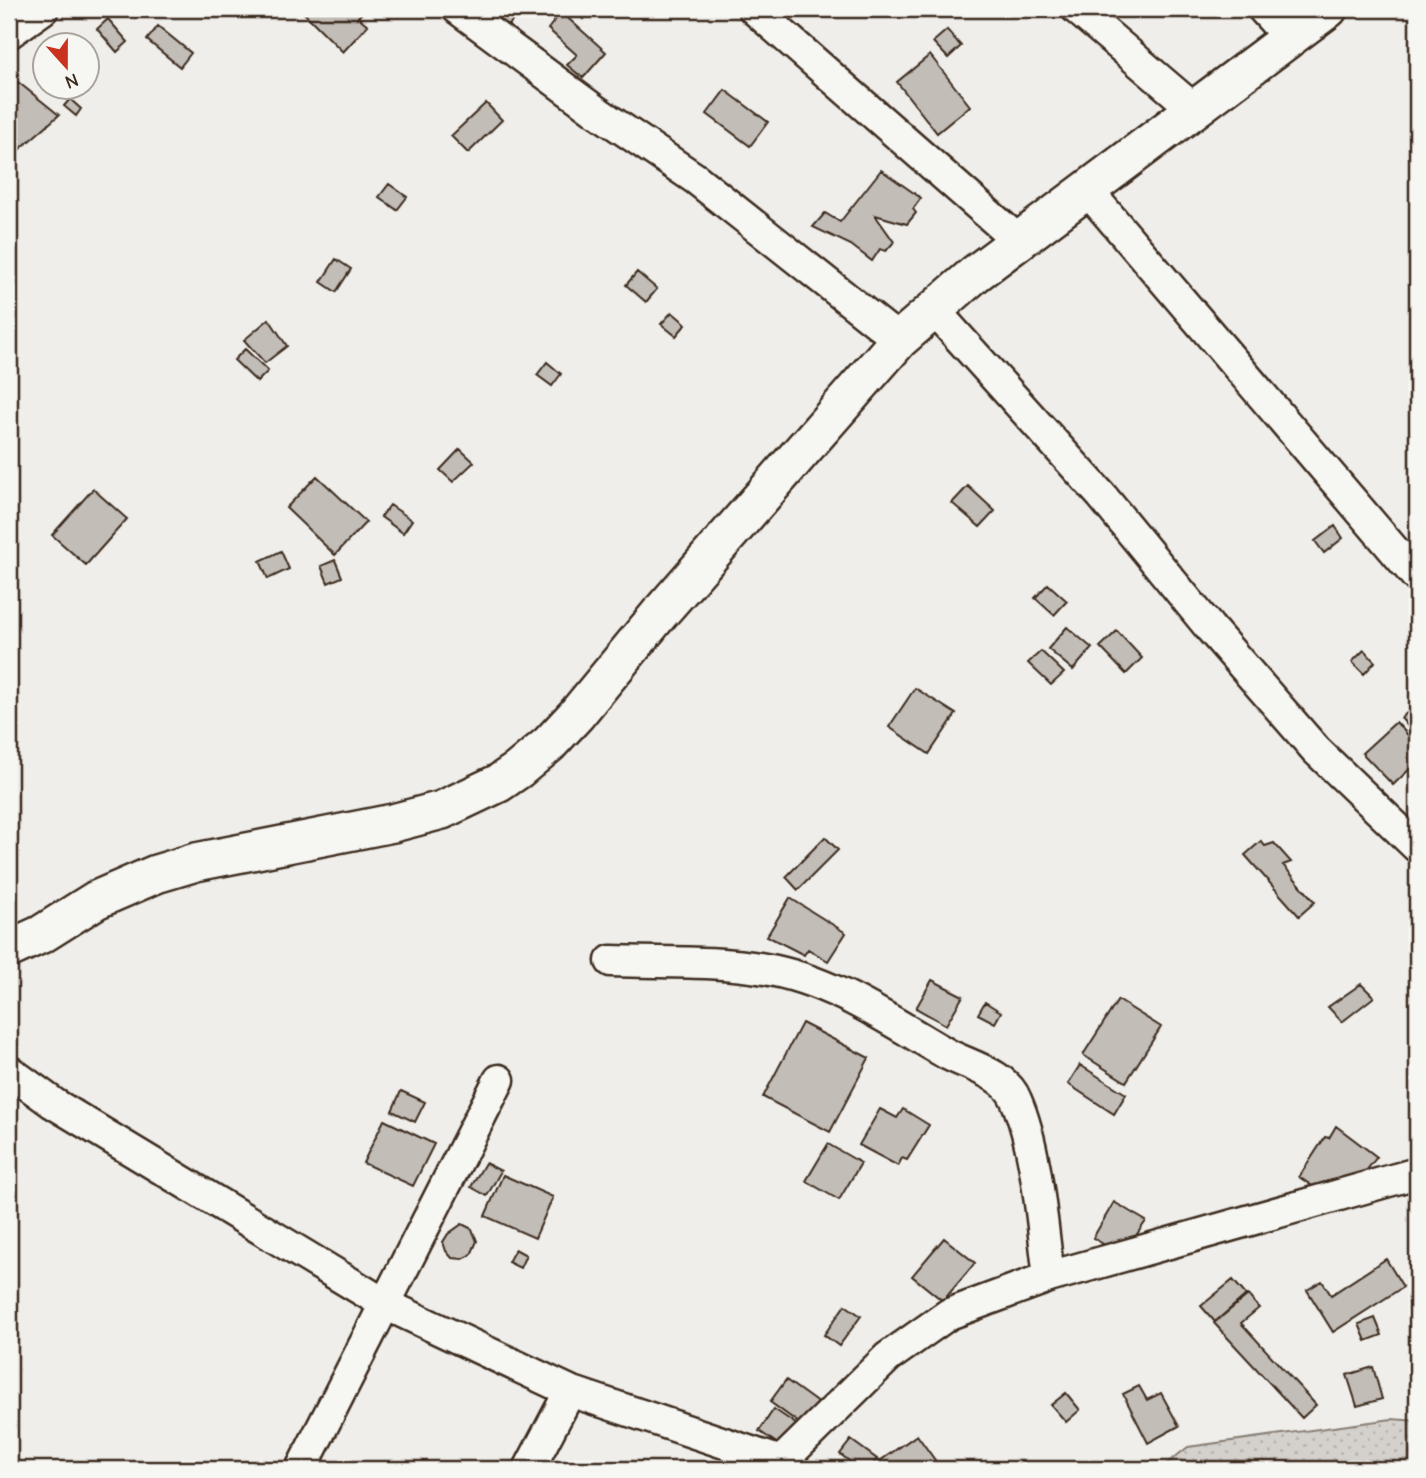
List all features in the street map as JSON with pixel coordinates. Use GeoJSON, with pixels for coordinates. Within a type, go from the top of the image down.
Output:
{"type":"FeatureCollection","features":[{"type":"Feature","properties":{"kind":"street"},"geometry":{"type":"LineString","coordinates":[[9,33],[43,9]]}},
{"type":"Feature","properties":{"kind":"street"},"geometry":{"type":"LineString","coordinates":[[458,9],[596,111],[696,179],[899,340]]}},
{"type":"Feature","properties":{"kind":"street"},"geometry":{"type":"LineString","coordinates":[[754,9],[1018,242]]}},
{"type":"Feature","properties":{"kind":"street"},"geometry":{"type":"LineString","coordinates":[[1077,9],[1194,109]]}},
{"type":"Feature","properties":{"kind":"street"},"geometry":{"type":"LineString","coordinates":[[1263,9],[1289,38]]}},
{"type":"Feature","properties":{"kind":"street"},"geometry":{"type":"LineString","coordinates":[[9,949],[42,934],[96,900],[156,874],[196,862],[393,823],[442,810],[499,783],[518,770],[549,744],[576,715],[668,604],[899,340],[975,274],[1328,9]]}},
{"type":"Feature","properties":{"kind":"street"},"geometry":{"type":"LineString","coordinates":[[1087,190],[1417,576]]}},
{"type":"Feature","properties":{"kind":"street"},"geometry":{"type":"LineString","coordinates":[[934,310],[1101,495],[1210,628],[1316,750],[1417,847]]}},
{"type":"Feature","properties":{"kind":"street"},"geometry":{"type":"LineString","coordinates":[[611,961],[733,965],[768,969],[854,1000],[949,1055],[1005,1083],[1016,1098],[1033,1161],[1049,1277]]}},
{"type":"Feature","properties":{"kind":"street"},"geometry":{"type":"LineString","coordinates":[[9,1071],[53,1103],[384,1304],[570,1391],[785,1466],[888,1357],[949,1314],[1049,1277],[1417,1173]]}},
{"type":"Feature","properties":{"kind":"street"},"geometry":{"type":"LineString","coordinates":[[301,1469],[499,1080]]}},
{"type":"Feature","properties":{"kind":"street"},"geometry":{"type":"LineString","coordinates":[[530,1469],[570,1391]]}},
{"type":"Feature","properties":{"kind":"shaded area"},"geometry":{"type":"Polygon","coordinates":[[[1392,1419],[1417,1421],[1417,1469],[1160,1469],[1188,1447],[1392,1419]]]}},
{"type":"Feature","properties":{"kind":"building"},"geometry":{"type":"Polygon","coordinates":[[[300,9],[363,9],[365,10],[358,17],[368,25],[343,52],[300,9]]]}},
{"type":"Feature","properties":{"kind":"building"},"geometry":{"type":"Polygon","coordinates":[[[469,9],[521,9],[504,32],[469,9]]]}},
{"type":"Feature","properties":{"kind":"building"},"geometry":{"type":"Polygon","coordinates":[[[574,9],[594,9],[583,19],[574,9]]]}},
{"type":"Feature","properties":{"kind":"building"},"geometry":{"type":"Polygon","coordinates":[[[561,12],[606,52],[583,78],[567,65],[577,55],[548,29],[561,12]]]}},
{"type":"Feature","properties":{"kind":"building"},"geometry":{"type":"Polygon","coordinates":[[[108,19],[128,42],[117,52],[97,29],[108,19]]]}},
{"type":"Feature","properties":{"kind":"building"},"geometry":{"type":"Polygon","coordinates":[[[158,26],[191,53],[180,67],[147,40],[158,26]]]}},
{"type":"Feature","properties":{"kind":"building"},"geometry":{"type":"Polygon","coordinates":[[[947,30],[961,46],[948,58],[933,42],[947,30]]]}},
{"type":"Feature","properties":{"kind":"building"},"geometry":{"type":"Polygon","coordinates":[[[930,55],[970,106],[937,133],[897,82],[930,55]]]}},
{"type":"Feature","properties":{"kind":"building"},"geometry":{"type":"Polygon","coordinates":[[[18,82],[32,93],[32,102],[43,102],[59,115],[13,155],[9,149],[9,93],[18,82]]]}},
{"type":"Feature","properties":{"kind":"building"},"geometry":{"type":"Polygon","coordinates":[[[725,90],[768,122],[750,146],[707,114],[725,90]]]}},
{"type":"Feature","properties":{"kind":"building"},"geometry":{"type":"Polygon","coordinates":[[[67,102],[73,102],[81,109],[76,116],[64,106],[67,102]]]}},
{"type":"Feature","properties":{"kind":"building"},"geometry":{"type":"Polygon","coordinates":[[[486,103],[502,120],[468,153],[451,136],[486,103]]]}},
{"type":"Feature","properties":{"kind":"building"},"geometry":{"type":"Polygon","coordinates":[[[881,170],[921,198],[913,209],[916,213],[907,224],[875,215],[894,242],[886,251],[880,249],[872,261],[851,245],[813,227],[825,213],[840,222],[881,170]]]}},
{"type":"Feature","properties":{"kind":"building"},"geometry":{"type":"Polygon","coordinates":[[[389,184],[407,197],[397,210],[379,197],[389,184]]]}},
{"type":"Feature","properties":{"kind":"building"},"geometry":{"type":"Polygon","coordinates":[[[336,259],[351,269],[336,292],[321,282],[336,259]]]}},
{"type":"Feature","properties":{"kind":"building"},"geometry":{"type":"Polygon","coordinates":[[[637,272],[657,289],[646,302],[626,285],[637,272]]]}},
{"type":"Feature","properties":{"kind":"building"},"geometry":{"type":"Polygon","coordinates":[[[672,312],[686,324],[676,336],[661,324],[672,312]]]}},
{"type":"Feature","properties":{"kind":"building"},"geometry":{"type":"Polygon","coordinates":[[[269,319],[287,346],[265,363],[244,340],[269,319]]]}},
{"type":"Feature","properties":{"kind":"building"},"geometry":{"type":"Polygon","coordinates":[[[245,349],[268,371],[257,382],[234,360],[245,349]]]}},
{"type":"Feature","properties":{"kind":"building"},"geometry":{"type":"Polygon","coordinates":[[[547,362],[561,374],[552,386],[537,375],[547,362]]]}},
{"type":"Feature","properties":{"kind":"building"},"geometry":{"type":"Polygon","coordinates":[[[460,449],[474,462],[453,482],[440,470],[460,449]]]}},
{"type":"Feature","properties":{"kind":"building"},"geometry":{"type":"Polygon","coordinates":[[[317,476],[366,522],[335,555],[286,508],[317,476]]]}},
{"type":"Feature","properties":{"kind":"building"},"geometry":{"type":"Polygon","coordinates":[[[968,486],[995,511],[980,527],[952,503],[968,486]]]}},
{"type":"Feature","properties":{"kind":"building"},"geometry":{"type":"Polygon","coordinates":[[[93,489],[127,519],[86,565],[52,535],[93,489]]]}},
{"type":"Feature","properties":{"kind":"building"},"geometry":{"type":"Polygon","coordinates":[[[390,505],[412,520],[403,533],[381,517],[390,505]]]}},
{"type":"Feature","properties":{"kind":"building"},"geometry":{"type":"Polygon","coordinates":[[[1335,526],[1343,538],[1324,553],[1315,541],[1335,526]]]}},
{"type":"Feature","properties":{"kind":"building"},"geometry":{"type":"Polygon","coordinates":[[[281,551],[289,569],[268,579],[260,561],[281,551]]]}},
{"type":"Feature","properties":{"kind":"building"},"geometry":{"type":"Polygon","coordinates":[[[335,560],[342,577],[328,583],[321,566],[335,560]]]}},
{"type":"Feature","properties":{"kind":"building"},"geometry":{"type":"Polygon","coordinates":[[[1048,584],[1067,601],[1054,615],[1035,598],[1048,584]]]}},
{"type":"Feature","properties":{"kind":"building"},"geometry":{"type":"Polygon","coordinates":[[[1067,627],[1092,648],[1073,670],[1048,649],[1067,627]]]}},
{"type":"Feature","properties":{"kind":"building"},"geometry":{"type":"Polygon","coordinates":[[[1117,631],[1142,658],[1126,674],[1100,647],[1117,631]]]}},
{"type":"Feature","properties":{"kind":"building"},"geometry":{"type":"Polygon","coordinates":[[[1364,650],[1375,662],[1364,674],[1352,662],[1364,650]]]}},
{"type":"Feature","properties":{"kind":"building"},"geometry":{"type":"Polygon","coordinates":[[[1041,651],[1064,673],[1051,685],[1028,663],[1041,651]]]}},
{"type":"Feature","properties":{"kind":"building"},"geometry":{"type":"Polygon","coordinates":[[[915,688],[956,714],[929,754],[889,727],[915,688]]]}},
{"type":"Feature","properties":{"kind":"building"},"geometry":{"type":"Polygon","coordinates":[[[1417,704],[1417,737],[1401,718],[1417,704]]]}},
{"type":"Feature","properties":{"kind":"building"},"geometry":{"type":"Polygon","coordinates":[[[1396,722],[1417,745],[1417,762],[1393,785],[1362,753],[1396,722]]]}},
{"type":"Feature","properties":{"kind":"building"},"geometry":{"type":"Polygon","coordinates":[[[825,837],[838,850],[798,890],[786,877],[825,837]]]}},
{"type":"Feature","properties":{"kind":"building"},"geometry":{"type":"Polygon","coordinates":[[[1261,841],[1265,846],[1274,843],[1291,862],[1283,865],[1315,902],[1299,916],[1245,855],[1261,841]]]}},
{"type":"Feature","properties":{"kind":"building"},"geometry":{"type":"Polygon","coordinates":[[[790,898],[846,933],[828,961],[808,949],[804,955],[767,936],[790,898]]]}},
{"type":"Feature","properties":{"kind":"building"},"geometry":{"type":"Polygon","coordinates":[[[932,980],[963,996],[946,1025],[916,1008],[932,980]]]}},
{"type":"Feature","properties":{"kind":"building"},"geometry":{"type":"Polygon","coordinates":[[[1361,984],[1374,997],[1342,1022],[1328,1007],[1361,984]]]}},
{"type":"Feature","properties":{"kind":"building"},"geometry":{"type":"Polygon","coordinates":[[[1118,1000],[1161,1027],[1126,1082],[1083,1055],[1118,1000]]]}},
{"type":"Feature","properties":{"kind":"building"},"geometry":{"type":"Polygon","coordinates":[[[985,1002],[1001,1012],[995,1023],[978,1014],[985,1002]]]}},
{"type":"Feature","properties":{"kind":"building"},"geometry":{"type":"Polygon","coordinates":[[[802,1023],[869,1058],[830,1132],[763,1097],[802,1023]]]}},
{"type":"Feature","properties":{"kind":"building"},"geometry":{"type":"Polygon","coordinates":[[[1080,1065],[1126,1094],[1114,1114],[1068,1084],[1080,1065]]]}},
{"type":"Feature","properties":{"kind":"building"},"geometry":{"type":"Polygon","coordinates":[[[401,1091],[425,1102],[415,1122],[392,1111],[401,1091]]]}},
{"type":"Feature","properties":{"kind":"building"},"geometry":{"type":"Polygon","coordinates":[[[880,1109],[897,1118],[903,1109],[929,1125],[907,1160],[902,1158],[898,1166],[859,1145],[880,1109]]]}},
{"type":"Feature","properties":{"kind":"building"},"geometry":{"type":"Polygon","coordinates":[[[384,1120],[434,1144],[413,1186],[363,1163],[384,1120]]]}},
{"type":"Feature","properties":{"kind":"building"},"geometry":{"type":"Polygon","coordinates":[[[1336,1126],[1377,1157],[1345,1208],[1299,1177],[1325,1137],[1329,1138],[1336,1126]]]}},
{"type":"Feature","properties":{"kind":"building"},"geometry":{"type":"Polygon","coordinates":[[[828,1144],[861,1163],[839,1200],[806,1181],[828,1144]]]}},
{"type":"Feature","properties":{"kind":"building"},"geometry":{"type":"Polygon","coordinates":[[[485,1163],[501,1171],[487,1196],[471,1187],[485,1163]]]}},
{"type":"Feature","properties":{"kind":"building"},"geometry":{"type":"Polygon","coordinates":[[[503,1175],[553,1197],[535,1238],[485,1216],[503,1175]]]}},
{"type":"Feature","properties":{"kind":"building"},"geometry":{"type":"Polygon","coordinates":[[[1114,1202],[1146,1221],[1137,1234],[1143,1237],[1129,1259],[1093,1238],[1114,1202]]]}},
{"type":"Feature","properties":{"kind":"building"},"geometry":{"type":"Polygon","coordinates":[[[462,1224],[472,1229],[477,1241],[471,1255],[463,1259],[452,1258],[443,1242],[448,1234],[462,1224]]]}},
{"type":"Feature","properties":{"kind":"building"},"geometry":{"type":"Polygon","coordinates":[[[944,1238],[975,1263],[943,1301],[912,1276],[944,1238]]]}},
{"type":"Feature","properties":{"kind":"building"},"geometry":{"type":"Polygon","coordinates":[[[515,1249],[526,1255],[520,1268],[508,1262],[515,1249]]]}},
{"type":"Feature","properties":{"kind":"building"},"geometry":{"type":"Polygon","coordinates":[[[1386,1259],[1403,1287],[1333,1332],[1307,1290],[1322,1281],[1331,1295],[1386,1259]]]}},
{"type":"Feature","properties":{"kind":"building"},"geometry":{"type":"Polygon","coordinates":[[[1233,1280],[1246,1295],[1215,1322],[1201,1306],[1233,1280]]]}},
{"type":"Feature","properties":{"kind":"building"},"geometry":{"type":"Polygon","coordinates":[[[1248,1295],[1259,1308],[1241,1323],[1316,1405],[1302,1418],[1214,1323],[1248,1295]]]}},
{"type":"Feature","properties":{"kind":"building"},"geometry":{"type":"Polygon","coordinates":[[[845,1305],[861,1316],[839,1346],[824,1335],[845,1305]]]}},
{"type":"Feature","properties":{"kind":"building"},"geometry":{"type":"Polygon","coordinates":[[[1375,1318],[1382,1335],[1366,1341],[1359,1324],[1375,1318]]]}},
{"type":"Feature","properties":{"kind":"building"},"geometry":{"type":"Polygon","coordinates":[[[1373,1367],[1382,1399],[1357,1406],[1347,1375],[1373,1367]]]}},
{"type":"Feature","properties":{"kind":"building"},"geometry":{"type":"Polygon","coordinates":[[[786,1380],[822,1406],[806,1428],[770,1402],[786,1380]]]}},
{"type":"Feature","properties":{"kind":"building"},"geometry":{"type":"Polygon","coordinates":[[[1139,1386],[1147,1400],[1161,1393],[1179,1426],[1148,1443],[1123,1394],[1139,1386]]]}},
{"type":"Feature","properties":{"kind":"building"},"geometry":{"type":"Polygon","coordinates":[[[1066,1393],[1080,1410],[1066,1422],[1051,1405],[1066,1393]]]}},
{"type":"Feature","properties":{"kind":"building"},"geometry":{"type":"Polygon","coordinates":[[[774,1409],[812,1435],[797,1457],[759,1431],[774,1409]]]}},
{"type":"Feature","properties":{"kind":"building"},"geometry":{"type":"Polygon","coordinates":[[[917,1435],[937,1463],[928,1469],[882,1469],[877,1463],[917,1435]]]}},
{"type":"Feature","properties":{"kind":"building"},"geometry":{"type":"Polygon","coordinates":[[[851,1440],[877,1459],[869,1469],[860,1469],[840,1454],[851,1440]]]}}]}
